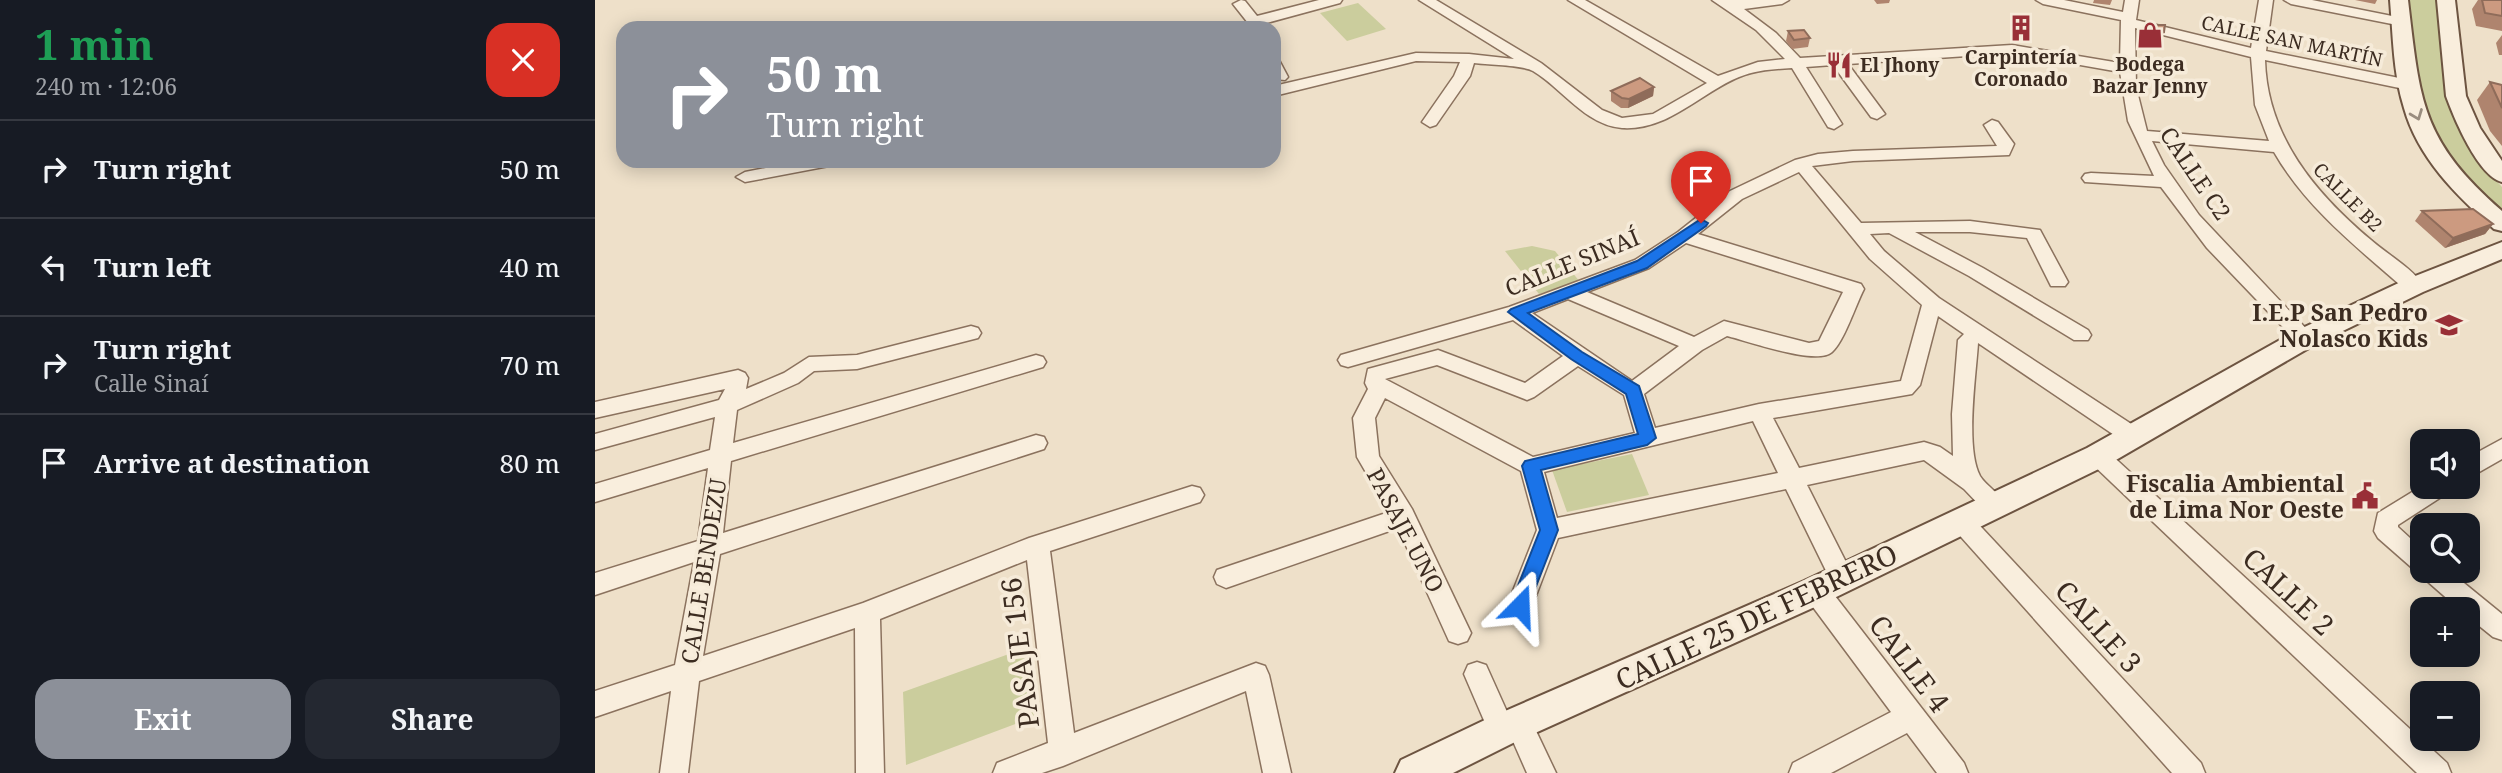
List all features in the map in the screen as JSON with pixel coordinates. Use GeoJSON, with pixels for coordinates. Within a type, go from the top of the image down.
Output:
{"type":"FeatureCollection","features":[{"type":"Feature","properties":{"kind":"street"},"geometry":{"type":"LineString","coordinates":[[1266,21],[1305,4],[1335,0]]}},
{"type":"Feature","properties":{"kind":"street"},"geometry":{"type":"LineString","coordinates":[[1426,0],[1535,66],[1595,113],[1628,124],[1659,117],[1743,70],[1796,62],[2022,50],[2126,69]]}},
{"type":"Feature","properties":{"kind":"street"},"geometry":{"type":"LineString","coordinates":[[1576,0],[1719,83]]}},
{"type":"Feature","properties":{"kind":"street"},"geometry":{"type":"LineString","coordinates":[[1725,3],[1782,0]]}},
{"type":"Feature","properties":{"kind":"street","name":"CALLE SAN MARTÍN"},"geometry":{"type":"LineString","coordinates":[[2043,0],[2258,54],[2409,85]]}},
{"type":"Feature","properties":{"kind":"street","name":"CALLE C2"},"geometry":{"type":"LineString","coordinates":[[2132,0],[2127,20],[2126,69],[2141,135],[2167,182],[2217,247],[2305,338]]}},
{"type":"Feature","properties":{"kind":"street","name":"CALLE B2"},"geometry":{"type":"LineString","coordinates":[[2266,0],[2258,54],[2263,99],[2278,147],[2296,176],[2319,203],[2414,286]]}},
{"type":"Feature","properties":{"kind":"street"},"geometry":{"type":"LineString","coordinates":[[2291,0],[2402,22]]}},
{"type":"Feature","properties":{"kind":"street"},"geometry":{"type":"LineString","coordinates":[[2399,0],[2414,110],[2436,154],[2502,224]]}},
{"type":"Feature","properties":{"kind":"street"},"geometry":{"type":"LineString","coordinates":[[2446,0],[2456,96],[2477,141],[2502,175]]}},
{"type":"Feature","properties":{"kind":"street"},"geometry":{"type":"LineString","coordinates":[[1725,3],[1746,16],[1796,62],[1834,124]]}},
{"type":"Feature","properties":{"kind":"street"},"geometry":{"type":"LineString","coordinates":[[1240,4],[1254,21]]}},
{"type":"Feature","properties":{"kind":"street"},"geometry":{"type":"LineString","coordinates":[[1281,77],[1383,49],[1418,44],[1507,49]]}},
{"type":"Feature","properties":{"kind":"street"},"geometry":{"type":"LineString","coordinates":[[1281,77],[1434,56],[1535,66]]}},
{"type":"Feature","properties":{"kind":"street"},"geometry":{"type":"LineString","coordinates":[[1430,122],[1462,76],[1469,58]]}},
{"type":"Feature","properties":{"kind":"street"},"geometry":{"type":"LineString","coordinates":[[1837,60],[1877,114]]}},
{"type":"Feature","properties":{"kind":"street","name":"CALLE SINAÍ"},"geometry":{"type":"LineString","coordinates":[[1348,360],[1516,312],[1642,264],[1746,189],[1801,164],[1818,159],[1853,156],[2003,151],[2006,144],[1992,125]]}},
{"type":"Feature","properties":{"kind":"street"},"geometry":{"type":"LineString","coordinates":[[2141,135],[2278,147]]}},
{"type":"Feature","properties":{"kind":"street"},"geometry":{"type":"LineString","coordinates":[[1801,164],[1884,262],[1932,303],[2134,437]]}},
{"type":"Feature","properties":{"kind":"street"},"geometry":{"type":"LineString","coordinates":[[745,177],[792,168]]}},
{"type":"Feature","properties":{"kind":"street"},"geometry":{"type":"LineString","coordinates":[[2091,178],[2167,182]]}},
{"type":"Feature","properties":{"kind":"street"},"geometry":{"type":"LineString","coordinates":[[1890,227],[1976,272],[2081,335]]}},
{"type":"Feature","properties":{"kind":"street"},"geometry":{"type":"LineString","coordinates":[[1856,229],[2013,229],[2034,234],[2058,282]]}},
{"type":"Feature","properties":{"kind":"street"},"geometry":{"type":"LineString","coordinates":[[1633,391],[1695,345],[1724,328],[1808,350],[1821,350],[1827,346],[1853,289],[1684,236]]}},
{"type":"Feature","properties":{"kind":"street","name":"CALLE 25 DE FEBRERO"},"geometry":{"type":"LineString","coordinates":[[1414,773],[1510,727],[1829,585],[1961,521],[1982,494],[2098,456],[2305,338],[2414,286],[2502,250]]}},
{"type":"Feature","properties":{"kind":"street"},"geometry":{"type":"LineString","coordinates":[[1571,293],[1695,345]]}},
{"type":"Feature","properties":{"kind":"street"},"geometry":{"type":"LineString","coordinates":[[1380,386],[1531,466],[1759,412],[1909,387],[1932,303]]}},
{"type":"Feature","properties":{"kind":"street"},"geometry":{"type":"LineString","coordinates":[[1516,312],[1577,356],[1633,391],[1647,438]]}},
{"type":"Feature","properties":{"kind":"street"},"geometry":{"type":"LineString","coordinates":[[595,442],[727,406],[792,378],[809,363],[857,362],[971,333]]}},
{"type":"Feature","properties":{"kind":"street"},"geometry":{"type":"LineString","coordinates":[[1968,340],[1960,444],[1963,463],[1982,494]]}},
{"type":"Feature","properties":{"kind":"street","name":"PASAJE UNO"},"geometry":{"type":"LineString","coordinates":[[1458,633],[1404,516],[1368,457],[1364,418],[1380,386],[1375,383],[1375,374],[1438,357],[1527,392],[1577,356]]}},
{"type":"Feature","properties":{"kind":"street"},"geometry":{"type":"LineString","coordinates":[[595,493],[1036,362]]}},
{"type":"Feature","properties":{"kind":"street","name":"CALLE BENDEZU"},"geometry":{"type":"LineString","coordinates":[[595,410],[730,377],[738,378],[727,406],[709,549],[687,673],[674,773]]}},
{"type":"Feature","properties":{"kind":"street","name":"CALLE 4"},"geometry":{"type":"LineString","coordinates":[[1759,412],[1791,478],[1829,585],[1911,716],[1954,773]]}},
{"type":"Feature","properties":{"kind":"street"},"geometry":{"type":"LineString","coordinates":[[595,584],[1036,443]]}},
{"type":"Feature","properties":{"kind":"street"},"geometry":{"type":"LineString","coordinates":[[2480,462],[2502,448]]}},
{"type":"Feature","properties":{"kind":"street"},"geometry":{"type":"LineString","coordinates":[[1549,530],[1924,452],[1932,453],[1982,494]]}},
{"type":"Feature","properties":{"kind":"street","name":"CALLE 2"},"geometry":{"type":"LineString","coordinates":[[2098,456],[2437,773]]}},
{"type":"Feature","properties":{"kind":"street"},"geometry":{"type":"LineString","coordinates":[[1520,606],[1549,530],[1531,466]]}},
{"type":"Feature","properties":{"kind":"street"},"geometry":{"type":"LineString","coordinates":[[595,704],[867,612],[1037,545],[1192,495]]}},
{"type":"Feature","properties":{"kind":"street"},"geometry":{"type":"LineString","coordinates":[[2410,554],[2386,531],[2386,520],[2420,499]]}},
{"type":"Feature","properties":{"kind":"street"},"geometry":{"type":"LineString","coordinates":[[1226,578],[1404,516]]}},
{"type":"Feature","properties":{"kind":"street","name":"CALLE 3"},"geometry":{"type":"LineString","coordinates":[[1961,521],[2191,773]]}},
{"type":"Feature","properties":{"kind":"street","name":"PASAJE 156"},"geometry":{"type":"LineString","coordinates":[[1037,545],[1063,753]]}},
{"type":"Feature","properties":{"kind":"street"},"geometry":{"type":"LineString","coordinates":[[2446,583],[2502,629]]}},
{"type":"Feature","properties":{"kind":"street"},"geometry":{"type":"LineString","coordinates":[[867,612],[870,773]]}},
{"type":"Feature","properties":{"kind":"street"},"geometry":{"type":"LineString","coordinates":[[1477,674],[1542,773]]}},
{"type":"Feature","properties":{"kind":"street"},"geometry":{"type":"LineString","coordinates":[[1007,773],[1256,675],[1277,773]]}},
{"type":"Feature","properties":{"kind":"street"},"geometry":{"type":"LineString","coordinates":[[1803,773],[1911,716]]}},
{"type":"Feature","properties":{"kind":"green space"},"geometry":{"type":"Polygon","coordinates":[[[2406,0],[2436,0],[2449,99],[2492,176],[2502,187],[2502,217],[2464,179],[2420,111],[2406,0]]]}},
{"type":"Feature","properties":{"kind":"green space"},"geometry":{"type":"Polygon","coordinates":[[[1358,3],[1386,29],[1347,41],[1320,13],[1358,3]]]}},
{"type":"Feature","properties":{"kind":"green space"},"geometry":{"type":"Polygon","coordinates":[[[1532,246],[1555,251],[1580,282],[1539,294],[1505,251],[1532,246]]]}},
{"type":"Feature","properties":{"kind":"green space"},"geometry":{"type":"Polygon","coordinates":[[[1632,454],[1649,495],[1567,512],[1552,470],[1632,454]]]}},
{"type":"Feature","properties":{"kind":"green space"},"geometry":{"type":"Polygon","coordinates":[[[1026,648],[1034,717],[906,765],[903,692],[1026,648]]]}},
{"type":"Feature","properties":{"kind":"building"},"geometry":{"type":"Polygon","coordinates":[[[2482,0],[2502,0],[2502,16],[2485,13],[2482,0]]]}},
{"type":"Feature","properties":{"kind":"building"},"geometry":{"type":"Polygon","coordinates":[[[2017,17],[2026,18],[2028,30],[2019,28],[2017,17]]]}},
{"type":"Feature","properties":{"kind":"building"},"geometry":{"type":"Polygon","coordinates":[[[2147,25],[2165,25],[2164,32],[2146,28],[2147,25]]]}},
{"type":"Feature","properties":{"kind":"building"},"geometry":{"type":"Polygon","coordinates":[[[1804,30],[1810,38],[1794,40],[1788,31],[1804,30]]]}},
{"type":"Feature","properties":{"kind":"building"},"geometry":{"type":"Polygon","coordinates":[[[1640,78],[1654,87],[1629,99],[1611,91],[1640,78]]]}},
{"type":"Feature","properties":{"kind":"building"},"geometry":{"type":"Polygon","coordinates":[[[2490,82],[2502,85],[2502,108],[2490,82]]]}},
{"type":"Feature","properties":{"kind":"building"},"geometry":{"type":"Polygon","coordinates":[[[2473,209],[2493,224],[2453,238],[2422,211],[2473,209]]]}},
{"type":"Feature","properties":{"kind":"place","name":"Carpintería Coronado"},"geometry":{"type":"Point","coordinates":[2021,28]}},
{"type":"Feature","properties":{"kind":"place","name":"Bodega Bazar Jenny"},"geometry":{"type":"Point","coordinates":[2150,35]}},
{"type":"Feature","properties":{"kind":"place","name":"El Jhony"},"geometry":{"type":"Point","coordinates":[1839,65]}},
{"type":"Feature","properties":{"kind":"place","name":"I.E.P San Pedro Nolasco Kids"},"geometry":{"type":"Point","coordinates":[2449,325]}},
{"type":"Feature","properties":{"kind":"place","name":"Fiscalia Ambiental de Lima Nor Oeste"},"geometry":{"type":"Point","coordinates":[2365,496]}},
{"type":"Feature","properties":{"kind":"route"},"geometry":{"type":"LineString","coordinates":[[1520,606],[1549,530],[1531,466],[1647,438],[1633,391],[1577,356],[1516,312],[1642,264],[1701,223]]}}]}
